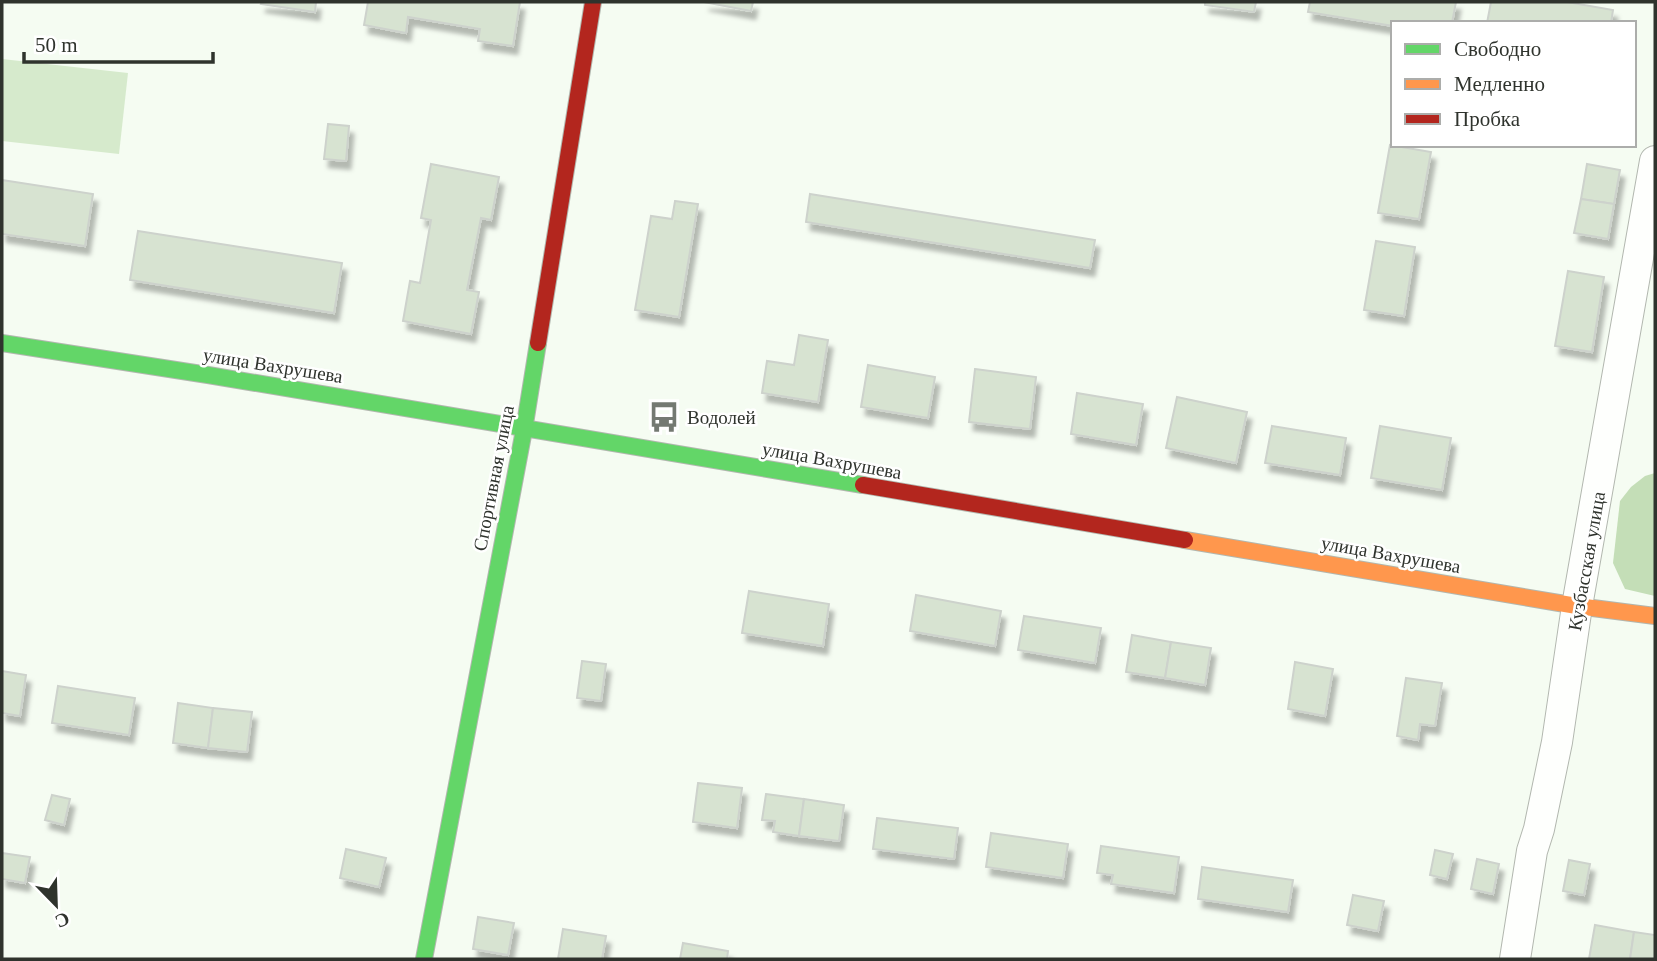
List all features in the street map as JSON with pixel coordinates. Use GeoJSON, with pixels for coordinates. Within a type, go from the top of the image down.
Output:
{"type":"FeatureCollection","features":[{"type":"Feature","properties":{"kind":"main road","name":"Спортивная улица"},"geometry":{"type":"LineString","coordinates":[[424,959],[524,430],[593,2]]}},
{"type":"Feature","properties":{"kind":"main road","name":"улица Вахрушева"},"geometry":{"type":"LineString","coordinates":[[2,343],[208,375],[1577,606],[1655,616]]}},
{"type":"Feature","properties":{"kind":"street","name":"Кузбасская улица"},"geometry":{"type":"LineString","coordinates":[[1515,959],[1532,851],[1557,742],[1577,606],[1655,161]]}},
{"type":"Feature","properties":{"kind":"green space"},"geometry":{"type":"Polygon","coordinates":[[[2,59],[128,73],[119,154],[2,141],[2,59]]]}},
{"type":"Feature","properties":{"kind":"green space"},"geometry":{"type":"Polygon","coordinates":[[[1655,473],[1655,596],[1625,589],[1613,563],[1620,501],[1631,487],[1645,476],[1655,473]]]}},
{"type":"Feature","properties":{"kind":"building"},"geometry":{"type":"Polygon","coordinates":[[[316,2],[315,12],[261,4],[316,2]]]}},
{"type":"Feature","properties":{"kind":"building"},"geometry":{"type":"Polygon","coordinates":[[[368,2],[520,2],[513,46],[478,41],[480,29],[408,17],[406,33],[364,25],[368,2]]]}},
{"type":"Feature","properties":{"kind":"building"},"geometry":{"type":"Polygon","coordinates":[[[704,2],[753,2],[751,11],[704,2]]]}},
{"type":"Feature","properties":{"kind":"building"},"geometry":{"type":"Polygon","coordinates":[[[1205,2],[1256,2],[1254,12],[1205,5],[1205,2]]]}},
{"type":"Feature","properties":{"kind":"building"},"geometry":{"type":"Polygon","coordinates":[[[1310,2],[1456,2],[1452,21],[1391,21],[1391,26],[1308,12],[1310,2]]]}},
{"type":"Feature","properties":{"kind":"building"},"geometry":{"type":"Polygon","coordinates":[[[1491,2],[1567,2],[1613,10],[1611,21],[1487,21],[1491,2]]]}},
{"type":"Feature","properties":{"kind":"building"},"geometry":{"type":"Polygon","coordinates":[[[328,124],[349,126],[346,161],[324,159],[328,124]]]}},
{"type":"Feature","properties":{"kind":"building"},"geometry":{"type":"Polygon","coordinates":[[[1390,145],[1431,152],[1419,219],[1378,213],[1390,145]]]}},
{"type":"Feature","properties":{"kind":"building"},"geometry":{"type":"Polygon","coordinates":[[[431,164],[499,177],[491,220],[481,218],[467,290],[479,292],[471,334],[403,321],[410,281],[420,283],[431,220],[421,218],[431,164]]]}},
{"type":"Feature","properties":{"kind":"building"},"geometry":{"type":"Polygon","coordinates":[[[1587,164],[1620,170],[1614,204],[1581,199],[1587,164]]]}},
{"type":"Feature","properties":{"kind":"building"},"geometry":{"type":"Polygon","coordinates":[[[2,180],[93,194],[85,246],[2,234],[2,180]]]}},
{"type":"Feature","properties":{"kind":"building"},"geometry":{"type":"Polygon","coordinates":[[[810,194],[1095,240],[1090,268],[806,222],[810,194]]]}},
{"type":"Feature","properties":{"kind":"building"},"geometry":{"type":"Polygon","coordinates":[[[1581,199],[1614,204],[1608,239],[1574,233],[1581,199]]]}},
{"type":"Feature","properties":{"kind":"building"},"geometry":{"type":"Polygon","coordinates":[[[675,201],[698,204],[679,317],[635,310],[651,216],[672,219],[675,201]]]}},
{"type":"Feature","properties":{"kind":"building"},"geometry":{"type":"Polygon","coordinates":[[[138,231],[342,263],[334,313],[130,280],[138,231]]]}},
{"type":"Feature","properties":{"kind":"building"},"geometry":{"type":"Polygon","coordinates":[[[1376,241],[1415,247],[1404,316],[1364,310],[1376,241]]]}},
{"type":"Feature","properties":{"kind":"building"},"geometry":{"type":"Polygon","coordinates":[[[1568,271],[1604,277],[1592,352],[1555,346],[1568,271]]]}},
{"type":"Feature","properties":{"kind":"building"},"geometry":{"type":"Polygon","coordinates":[[[799,335],[828,340],[818,402],[762,393],[767,361],[794,365],[799,335]]]}},
{"type":"Feature","properties":{"kind":"building"},"geometry":{"type":"Polygon","coordinates":[[[868,365],[935,377],[928,418],[861,407],[868,365]]]}},
{"type":"Feature","properties":{"kind":"building"},"geometry":{"type":"Polygon","coordinates":[[[975,369],[1036,377],[1030,429],[969,422],[975,369]]]}},
{"type":"Feature","properties":{"kind":"building"},"geometry":{"type":"Polygon","coordinates":[[[1077,393],[1143,404],[1136,445],[1071,434],[1077,393]]]}},
{"type":"Feature","properties":{"kind":"building"},"geometry":{"type":"Polygon","coordinates":[[[1177,397],[1247,412],[1236,463],[1166,448],[1177,397]]]}},
{"type":"Feature","properties":{"kind":"building"},"geometry":{"type":"Polygon","coordinates":[[[1272,426],[1346,438],[1340,475],[1265,463],[1272,426]]]}},
{"type":"Feature","properties":{"kind":"building"},"geometry":{"type":"Polygon","coordinates":[[[1380,426],[1451,438],[1442,490],[1371,478],[1380,426]]]}},
{"type":"Feature","properties":{"kind":"building"},"geometry":{"type":"Polygon","coordinates":[[[749,591],[829,604],[823,646],[742,633],[749,591]]]}},
{"type":"Feature","properties":{"kind":"building"},"geometry":{"type":"Polygon","coordinates":[[[916,595],[1001,611],[995,646],[910,631],[916,595]]]}},
{"type":"Feature","properties":{"kind":"building"},"geometry":{"type":"Polygon","coordinates":[[[1024,616],[1101,628],[1095,663],[1018,650],[1024,616]]]}},
{"type":"Feature","properties":{"kind":"building"},"geometry":{"type":"Polygon","coordinates":[[[1132,635],[1171,642],[1165,678],[1126,672],[1132,635]]]}},
{"type":"Feature","properties":{"kind":"building"},"geometry":{"type":"Polygon","coordinates":[[[1171,642],[1211,648],[1205,685],[1165,678],[1171,642]]]}},
{"type":"Feature","properties":{"kind":"building"},"geometry":{"type":"Polygon","coordinates":[[[582,661],[606,664],[601,701],[577,698],[582,661]]]}},
{"type":"Feature","properties":{"kind":"building"},"geometry":{"type":"Polygon","coordinates":[[[1295,662],[1333,669],[1325,716],[1288,709],[1295,662]]]}},
{"type":"Feature","properties":{"kind":"building"},"geometry":{"type":"Polygon","coordinates":[[[2,671],[26,675],[20,716],[2,713],[2,671]]]}},
{"type":"Feature","properties":{"kind":"building"},"geometry":{"type":"Polygon","coordinates":[[[1406,678],[1442,683],[1435,726],[1420,724],[1418,740],[1397,736],[1406,678]]]}},
{"type":"Feature","properties":{"kind":"building"},"geometry":{"type":"Polygon","coordinates":[[[58,686],[135,698],[129,735],[52,723],[58,686]]]}},
{"type":"Feature","properties":{"kind":"building"},"geometry":{"type":"Polygon","coordinates":[[[178,703],[213,708],[208,748],[173,743],[178,703]]]}},
{"type":"Feature","properties":{"kind":"building"},"geometry":{"type":"Polygon","coordinates":[[[213,708],[252,712],[247,752],[208,748],[213,708]]]}},
{"type":"Feature","properties":{"kind":"building"},"geometry":{"type":"Polygon","coordinates":[[[698,783],[742,788],[737,828],[693,822],[698,783]]]}},
{"type":"Feature","properties":{"kind":"building"},"geometry":{"type":"Polygon","coordinates":[[[766,794],[804,799],[799,836],[773,832],[775,821],[762,820],[766,794]]]}},
{"type":"Feature","properties":{"kind":"building"},"geometry":{"type":"Polygon","coordinates":[[[52,795],[70,799],[64,825],[45,820],[52,795]]]}},
{"type":"Feature","properties":{"kind":"building"},"geometry":{"type":"Polygon","coordinates":[[[804,799],[844,805],[839,841],[799,836],[804,799]]]}},
{"type":"Feature","properties":{"kind":"building"},"geometry":{"type":"Polygon","coordinates":[[[877,818],[958,828],[954,859],[873,849],[877,818]]]}},
{"type":"Feature","properties":{"kind":"building"},"geometry":{"type":"Polygon","coordinates":[[[991,833],[1068,844],[1063,878],[986,867],[991,833]]]}},
{"type":"Feature","properties":{"kind":"building"},"geometry":{"type":"Polygon","coordinates":[[[1101,846],[1179,857],[1174,893],[1111,884],[1113,875],[1097,873],[1101,846]]]}},
{"type":"Feature","properties":{"kind":"building"},"geometry":{"type":"Polygon","coordinates":[[[346,849],[386,858],[379,887],[340,878],[346,849]]]}},
{"type":"Feature","properties":{"kind":"building"},"geometry":{"type":"Polygon","coordinates":[[[1435,850],[1453,854],[1447,879],[1430,875],[1435,850]]]}},
{"type":"Feature","properties":{"kind":"building"},"geometry":{"type":"Polygon","coordinates":[[[2,853],[30,857],[25,883],[2,879],[2,853]]]}},
{"type":"Feature","properties":{"kind":"building"},"geometry":{"type":"Polygon","coordinates":[[[1477,859],[1499,864],[1493,894],[1471,889],[1477,859]]]}},
{"type":"Feature","properties":{"kind":"building"},"geometry":{"type":"Polygon","coordinates":[[[1569,860],[1590,864],[1584,895],[1563,891],[1569,860]]]}},
{"type":"Feature","properties":{"kind":"building"},"geometry":{"type":"Polygon","coordinates":[[[1202,867],[1293,880],[1288,912],[1198,899],[1202,867]]]}},
{"type":"Feature","properties":{"kind":"building"},"geometry":{"type":"Polygon","coordinates":[[[1353,895],[1384,901],[1378,931],[1347,925],[1353,895]]]}},
{"type":"Feature","properties":{"kind":"building"},"geometry":{"type":"Polygon","coordinates":[[[478,917],[514,923],[508,955],[473,949],[478,917]]]}},
{"type":"Feature","properties":{"kind":"building"},"geometry":{"type":"Polygon","coordinates":[[[1595,925],[1634,932],[1630,959],[1589,959],[1595,925]]]}},
{"type":"Feature","properties":{"kind":"building"},"geometry":{"type":"Polygon","coordinates":[[[563,929],[606,936],[602,959],[558,959],[563,929]]]}},
{"type":"Feature","properties":{"kind":"building"},"geometry":{"type":"Polygon","coordinates":[[[1634,932],[1655,935],[1655,959],[1630,959],[1634,932]]]}},
{"type":"Feature","properties":{"kind":"building"},"geometry":{"type":"Polygon","coordinates":[[[683,943],[728,951],[727,959],[680,959],[683,943]]]}},
{"type":"Feature","properties":{"kind":"traffic: fast"},"geometry":{"type":"LineString","coordinates":[[2,343],[863,485]]}},
{"type":"Feature","properties":{"kind":"traffic: fast"},"geometry":{"type":"LineString","coordinates":[[424,959],[538,343]]}},
{"type":"Feature","properties":{"kind":"traffic: slow"},"geometry":{"type":"LineString","coordinates":[[1185,540],[1577,606],[1655,616]]}},
{"type":"Feature","properties":{"kind":"traffic: jam"},"geometry":{"type":"LineString","coordinates":[[538,343],[593,2]]}},
{"type":"Feature","properties":{"kind":"traffic: jam"},"geometry":{"type":"LineString","coordinates":[[863,485],[1185,540]]}},
{"type":"Feature","properties":{"kind":"place","name":"Водолей"},"geometry":{"type":"Point","coordinates":[664,417]}}]}
